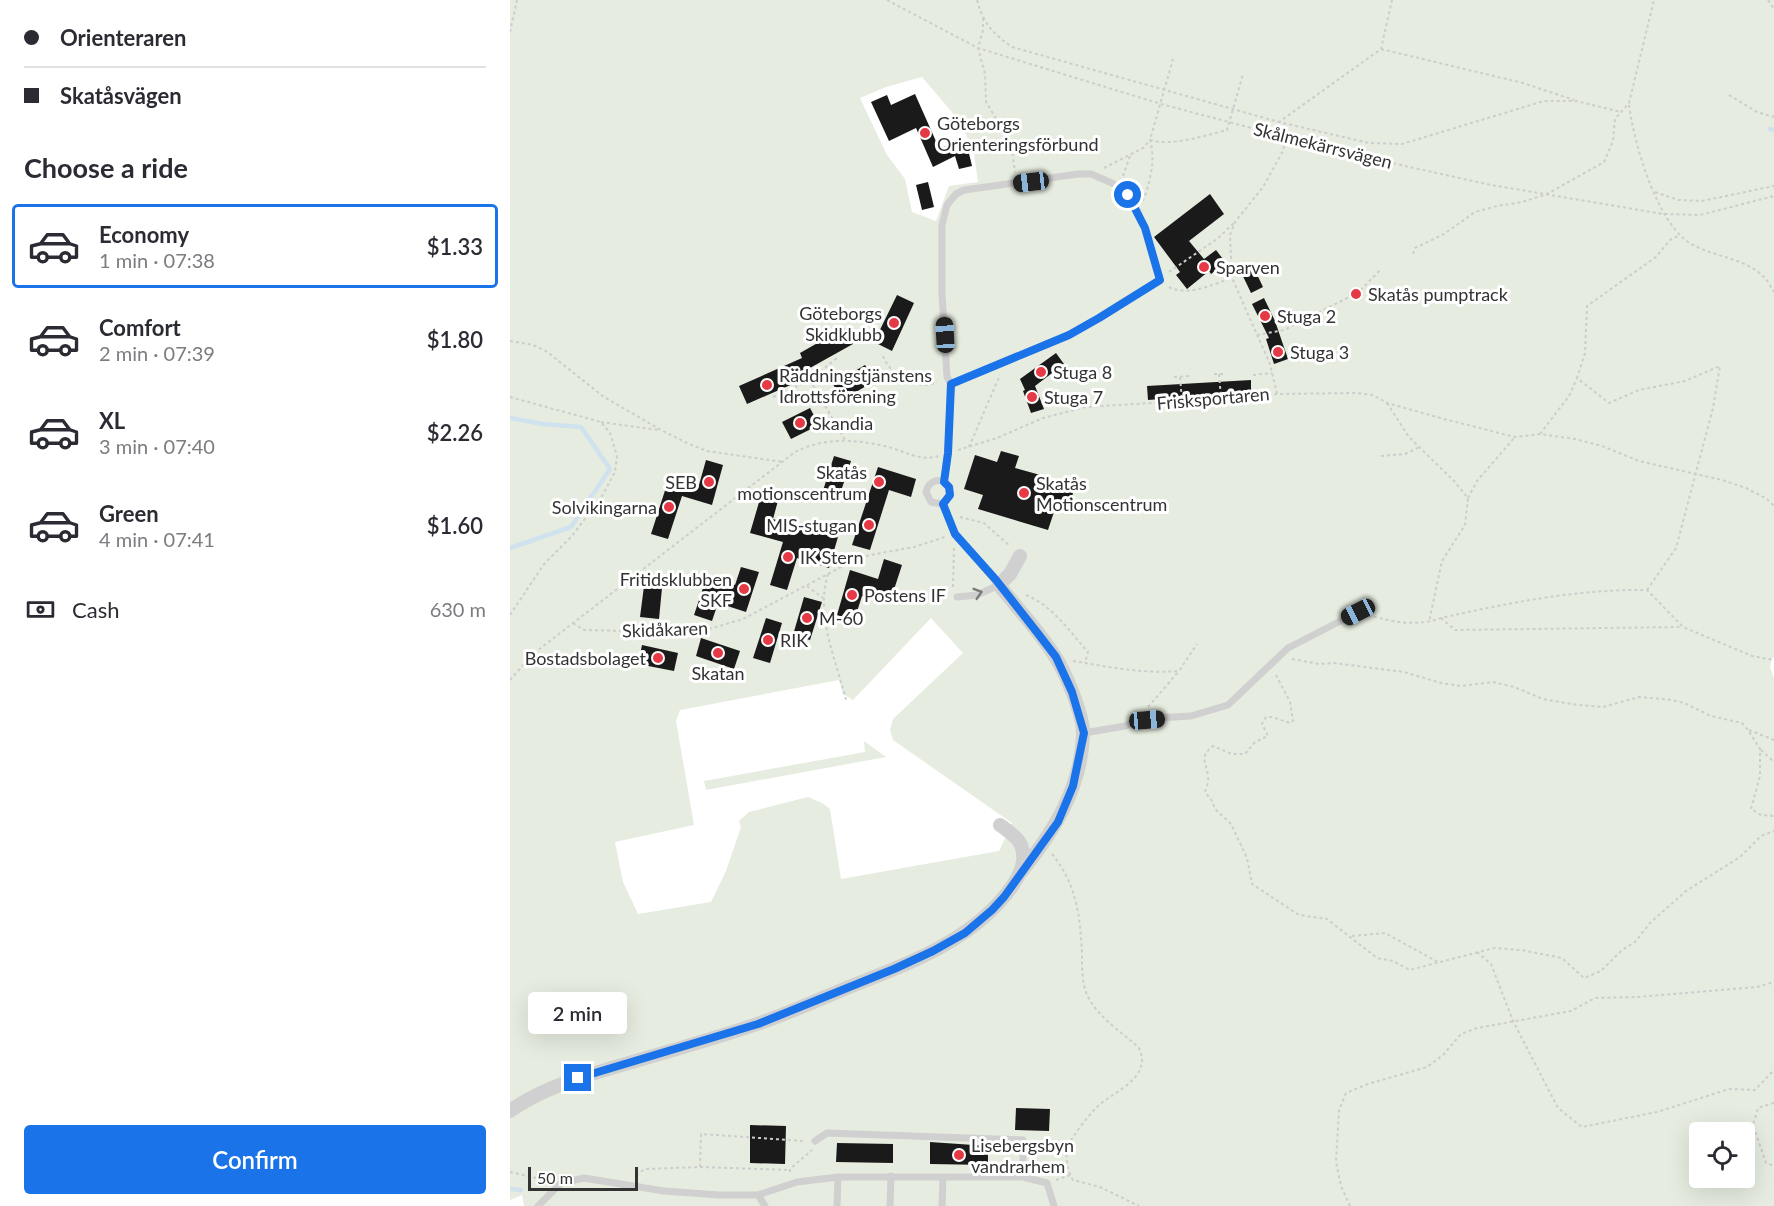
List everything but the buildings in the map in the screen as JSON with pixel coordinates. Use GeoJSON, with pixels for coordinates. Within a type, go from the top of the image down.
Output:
{"type":"FeatureCollection","features":[{"type":"Feature","properties":{"kind":"street"},"geometry":{"type":"LineString","coordinates":[[510,1111],[529,1098],[578,1078],[758,1024],[894,969],[977,925],[1004,897],[1058,822],[1073,786],[1084,733],[1072,692],[1056,657],[1003,589],[1020,556]]}},
{"type":"Feature","properties":{"kind":"street"},"geometry":{"type":"LineString","coordinates":[[1000,825],[1020,842],[1024,858],[1019,875]]}},
{"type":"Feature","properties":{"kind":"lane"},"geometry":{"type":"LineString","coordinates":[[944,482],[948,453],[949,380],[942,294],[942,225],[950,200],[964,190],[1091,174],[1121,187],[1137,210],[1145,228],[1160,280],[1079,329],[1006,362],[949,380]]}},
{"type":"Feature","properties":{"kind":"lane"},"geometry":{"type":"LineString","coordinates":[[932,482],[944,482],[949,487],[950,495],[943,504],[932,502],[926,492],[932,482]]}},
{"type":"Feature","properties":{"kind":"lane"},"geometry":{"type":"LineString","coordinates":[[943,504],[955,534],[1003,589],[957,597]]}},
{"type":"Feature","properties":{"kind":"lane"},"geometry":{"type":"LineString","coordinates":[[1084,733],[1125,726],[1140,719],[1191,716],[1228,705],[1288,648],[1358,612]]}},
{"type":"Feature","properties":{"kind":"lane"},"geometry":{"type":"LineString","coordinates":[[815,1141],[827,1133],[1023,1140],[1023,1177]]}},
{"type":"Feature","properties":{"kind":"lane"},"geometry":{"type":"LineString","coordinates":[[538,1206],[561,1183],[584,1178],[697,1193],[758,1195],[797,1182],[838,1177],[891,1176],[1023,1177],[1047,1183],[1054,1206]]}},
{"type":"Feature","properties":{"kind":"lane"},"geometry":{"type":"LineString","coordinates":[[890,1206],[891,1176]]}},
{"type":"Feature","properties":{"kind":"lane"},"geometry":{"type":"LineString","coordinates":[[837,1206],[838,1177]]}},
{"type":"Feature","properties":{"kind":"lane"},"geometry":{"type":"LineString","coordinates":[[942,1206],[943,1177]]}},
{"type":"Feature","properties":{"kind":"lane"},"geometry":{"type":"LineString","coordinates":[[758,1195],[765,1206]]}},
{"type":"Feature","properties":{"kind":"path"},"geometry":{"type":"LineString","coordinates":[[510,32],[517,0]]}},
{"type":"Feature","properties":{"kind":"path","name":"Skålmekärrsvägen"},"geometry":{"type":"LineString","coordinates":[[887,0],[978,48],[1161,104],[1286,137],[1491,185],[1663,214],[1700,215],[1774,196]]}},
{"type":"Feature","properties":{"kind":"path"},"geometry":{"type":"LineString","coordinates":[[977,0],[983,17],[994,35],[1012,47],[1279,122],[1369,142],[1402,144],[1544,101],[1576,101]]}},
{"type":"Feature","properties":{"kind":"path"},"geometry":{"type":"LineString","coordinates":[[1275,134],[1279,122],[1381,49],[1392,0]]}},
{"type":"Feature","properties":{"kind":"path"},"geometry":{"type":"LineString","coordinates":[[1654,0],[1629,103],[1633,134],[1663,214],[1680,235],[1692,245],[1752,268],[1766,278],[1774,292]]}},
{"type":"Feature","properties":{"kind":"path"},"geometry":{"type":"LineString","coordinates":[[1768,0],[1774,9]]}},
{"type":"Feature","properties":{"kind":"path"},"geometry":{"type":"LineString","coordinates":[[983,17],[983,30],[978,48],[985,74],[986,102],[1011,143],[1016,183]]}},
{"type":"Feature","properties":{"kind":"path"},"geometry":{"type":"LineString","coordinates":[[1381,49],[1523,83],[1576,101],[1621,112]]}},
{"type":"Feature","properties":{"kind":"path"},"geometry":{"type":"LineString","coordinates":[[1091,174],[1143,148],[1150,140],[1173,59]]}},
{"type":"Feature","properties":{"kind":"path"},"geometry":{"type":"LineString","coordinates":[[1150,140],[1157,142],[1202,137],[1227,130],[1243,74]]}},
{"type":"Feature","properties":{"kind":"path"},"geometry":{"type":"LineString","coordinates":[[1729,95],[1757,112],[1774,117]]}},
{"type":"Feature","properties":{"kind":"path"},"geometry":{"type":"LineString","coordinates":[[1413,254],[1415,248],[1444,234],[1475,212],[1547,194],[1604,162],[1612,141],[1615,119],[1629,103]]}},
{"type":"Feature","properties":{"kind":"path"},"geometry":{"type":"LineString","coordinates":[[1232,278],[1194,290],[1181,291],[1172,289],[1160,280],[1216,239],[1235,222],[1263,187],[1283,151],[1286,137]]}},
{"type":"Feature","properties":{"kind":"path"},"geometry":{"type":"LineString","coordinates":[[1137,210],[1141,208],[1149,182],[1153,149],[1150,140]]}},
{"type":"Feature","properties":{"kind":"path"},"geometry":{"type":"LineString","coordinates":[[1121,187],[1131,154]]}},
{"type":"Feature","properties":{"kind":"path"},"geometry":{"type":"LineString","coordinates":[[1654,192],[1678,200],[1702,201],[1774,186]]}},
{"type":"Feature","properties":{"kind":"path","name":"Frisksportaren"},"geometry":{"type":"LineString","coordinates":[[510,680],[533,654],[795,452],[810,444],[845,440],[889,447],[921,458],[932,458],[998,438],[1043,418],[1086,407],[1277,394],[1272,373],[1232,278],[1230,235],[1235,222]]}},
{"type":"Feature","properties":{"kind":"path"},"geometry":{"type":"LineString","coordinates":[[1540,434],[1569,396],[1577,378],[1585,353],[1587,306],[1656,257],[1670,240],[1680,235]]}},
{"type":"Feature","properties":{"kind":"path"},"geometry":{"type":"LineString","coordinates":[[1257,335],[1284,330],[1359,292],[1381,269]]}},
{"type":"Feature","properties":{"kind":"path"},"geometry":{"type":"LineString","coordinates":[[510,341],[533,345],[546,351],[604,397],[661,430],[707,451],[783,462]]}},
{"type":"Feature","properties":{"kind":"path"},"geometry":{"type":"LineString","coordinates":[[883,356],[892,371],[907,381],[930,385],[949,380]]}},
{"type":"Feature","properties":{"kind":"path"},"geometry":{"type":"LineString","coordinates":[[773,397],[810,380],[837,358]]}},
{"type":"Feature","properties":{"kind":"path"},"geometry":{"type":"LineString","coordinates":[[969,447],[1006,362]]}},
{"type":"Feature","properties":{"kind":"path"},"geometry":{"type":"LineString","coordinates":[[1577,378],[1609,403],[1639,390],[1685,381],[1720,366],[1713,408],[1676,548],[1647,590]]}},
{"type":"Feature","properties":{"kind":"path"},"geometry":{"type":"LineString","coordinates":[[1253,375],[1272,373]]}},
{"type":"Feature","properties":{"kind":"path"},"geometry":{"type":"LineString","coordinates":[[1214,374],[1226,374]]}},
{"type":"Feature","properties":{"kind":"path"},"geometry":{"type":"LineString","coordinates":[[1219,375],[1221,399]]}},
{"type":"Feature","properties":{"kind":"path"},"geometry":{"type":"LineString","coordinates":[[1174,377],[1190,376]]}},
{"type":"Feature","properties":{"kind":"path"},"geometry":{"type":"LineString","coordinates":[[1180,377],[1182,402]]}},
{"type":"Feature","properties":{"kind":"path"},"geometry":{"type":"LineString","coordinates":[[810,380],[845,440]]}},
{"type":"Feature","properties":{"kind":"path"},"geometry":{"type":"LineString","coordinates":[[1277,394],[1357,393],[1373,395],[1387,403],[1515,437],[1540,434],[1575,439],[1602,446],[1639,461],[1746,488],[1767,499],[1774,506]]}},
{"type":"Feature","properties":{"kind":"path"},"geometry":{"type":"LineString","coordinates":[[510,397],[601,422],[661,430]]}},
{"type":"Feature","properties":{"kind":"path"},"geometry":{"type":"LineString","coordinates":[[1387,403],[1409,437],[1468,498]]}},
{"type":"Feature","properties":{"kind":"path"},"geometry":{"type":"LineString","coordinates":[[510,615],[544,564],[572,536],[602,496],[615,472],[618,456],[610,433],[601,422]]}},
{"type":"Feature","properties":{"kind":"path"},"geometry":{"type":"LineString","coordinates":[[1430,622],[1442,561],[1465,525],[1468,498],[1477,481],[1515,437]]}},
{"type":"Feature","properties":{"kind":"path"},"geometry":{"type":"LineString","coordinates":[[1381,456],[1405,454],[1420,447]]}},
{"type":"Feature","properties":{"kind":"path"},"geometry":{"type":"LineString","coordinates":[[948,515],[984,523],[1000,536]]}},
{"type":"Feature","properties":{"kind":"path"},"geometry":{"type":"LineString","coordinates":[[952,580],[955,534]]}},
{"type":"Feature","properties":{"kind":"path","name":"Skidåkaren"},"geometry":{"type":"LineString","coordinates":[[573,623],[584,630],[694,631],[713,628],[743,618],[860,557],[914,547],[955,534]]}},
{"type":"Feature","properties":{"kind":"path"},"geometry":{"type":"LineString","coordinates":[[829,572],[823,598],[830,643],[846,700]]}},
{"type":"Feature","properties":{"kind":"path"},"geometry":{"type":"LineString","coordinates":[[807,586],[823,598]]}},
{"type":"Feature","properties":{"kind":"path"},"geometry":{"type":"LineString","coordinates":[[1003,589],[1040,601],[1088,652],[1085,663]]}},
{"type":"Feature","properties":{"kind":"path"},"geometry":{"type":"LineString","coordinates":[[1358,612],[1408,624],[1430,622],[1524,601],[1617,590],[1647,590],[1683,627],[1752,656],[1774,660]]}},
{"type":"Feature","properties":{"kind":"path"},"geometry":{"type":"LineString","coordinates":[[1441,618],[1455,630],[1683,627]]}},
{"type":"Feature","properties":{"kind":"path"},"geometry":{"type":"LineString","coordinates":[[1140,719],[1179,671],[1197,644]]}},
{"type":"Feature","properties":{"kind":"path"},"geometry":{"type":"LineString","coordinates":[[1056,657],[1149,673],[1179,671]]}},
{"type":"Feature","properties":{"kind":"path"},"geometry":{"type":"LineString","coordinates":[[1279,657],[1319,664],[1334,663],[1404,672],[1441,683],[1461,686],[1493,682],[1514,687],[1544,699],[1578,705],[1603,707],[1639,697],[1672,700],[1711,716],[1742,723],[1760,748],[1774,762]]}},
{"type":"Feature","properties":{"kind":"path"},"geometry":{"type":"LineString","coordinates":[[1271,665],[1290,702],[1293,721],[1290,723],[1266,717],[1262,724],[1268,736],[1255,742],[1245,754],[1232,754],[1213,746],[1207,751],[1204,761],[1209,778],[1205,792],[1215,809],[1231,824],[1247,858],[1252,884],[1299,915],[1327,920],[1377,958],[1393,961],[1410,970],[1494,948],[1521,950],[1562,958],[1584,978],[1601,971],[1622,950],[1635,942],[1650,923],[1686,891],[1740,857],[1761,836],[1774,831]]}},
{"type":"Feature","properties":{"kind":"path"},"geometry":{"type":"LineString","coordinates":[[1748,729],[1774,740]]}},
{"type":"Feature","properties":{"kind":"path"},"geometry":{"type":"LineString","coordinates":[[1760,748],[1760,776],[1751,808],[1761,815],[1774,816]]}},
{"type":"Feature","properties":{"kind":"path"},"geometry":{"type":"LineString","coordinates":[[1050,850],[1062,867],[1079,908],[1083,983],[1088,997],[1097,1010],[1139,1048],[1142,1054],[1138,1073],[1120,1092],[1097,1106],[1068,1145],[1066,1152],[1070,1175],[1073,1180],[1100,1187],[1139,1206]]}},
{"type":"Feature","properties":{"kind":"path"},"geometry":{"type":"LineString","coordinates":[[1350,937],[1385,933],[1437,962]]}},
{"type":"Feature","properties":{"kind":"path"},"geometry":{"type":"LineString","coordinates":[[1476,952],[1491,964],[1513,1021],[1558,1108],[1582,1127],[1656,1112],[1729,1089],[1755,1090],[1774,1070]]}},
{"type":"Feature","properties":{"kind":"path"},"geometry":{"type":"LineString","coordinates":[[1350,1206],[1341,1186],[1336,1162],[1339,1110],[1346,1093],[1368,1084],[1427,1067],[1443,1055],[1461,1034],[1477,1028],[1571,1011],[1595,998],[1638,997],[1756,987],[1774,982]]}},
{"type":"Feature","properties":{"kind":"path"},"geometry":{"type":"LineString","coordinates":[[1774,1103],[1758,1108],[1753,1125],[1766,1163],[1774,1166]]}},
{"type":"Feature","properties":{"kind":"path"},"geometry":{"type":"LineString","coordinates":[[700,1167],[701,1134],[815,1141],[814,1148],[789,1169],[793,1184]]}},
{"type":"Feature","properties":{"kind":"path"},"geometry":{"type":"LineString","coordinates":[[632,1185],[636,1175],[645,1169],[700,1167],[790,1170]]}},
{"type":"Feature","properties":{"kind":"path"},"geometry":{"type":"LineString","coordinates":[[510,1172],[561,1183]]}},
{"type":"Feature","properties":{"kind":"path"},"geometry":{"type":"LineString","coordinates":[[1047,1183],[1070,1175]]}},
{"type":"Feature","properties":{"kind":"shaded area"},"geometry":{"type":"Polygon","coordinates":[[[510,0],[1774,0],[1774,657],[1770,667],[1774,678],[1774,1206],[524,1206],[522,1195],[510,1200],[510,0]],[[922,77],[886,87],[860,98],[887,155],[905,179],[912,212],[936,221],[949,186],[978,182],[973,146],[951,111],[922,77]],[[931,618],[853,700],[843,694],[839,680],[680,710],[676,721],[694,825],[615,842],[623,882],[638,914],[711,902],[726,871],[741,827],[739,821],[749,812],[808,797],[830,809],[841,879],[999,851],[1012,823],[893,740],[890,730],[893,719],[963,653],[931,618]]]}},
{"type":"Feature","properties":{"kind":"shaded area"},"geometry":{"type":"Polygon","coordinates":[[[864,741],[886,757],[706,790],[704,781],[865,752],[864,741]]]}},
{"type":"Feature","properties":{"kind":"waterway"},"geometry":{"type":"LineString","coordinates":[[1770,129],[1774,130]]}},
{"type":"Feature","properties":{"kind":"waterway"},"geometry":{"type":"LineString","coordinates":[[510,418],[543,424],[581,427],[610,469],[571,527],[510,548]]}},
{"type":"Feature","properties":{"kind":"waterway"},"geometry":{"type":"LineString","coordinates":[[510,1189],[521,1190]]}},
{"type":"Feature","properties":{"kind":"place","name":"Göteborgs Orienteringsförbund"},"geometry":{"type":"Point","coordinates":[925,133]}},
{"type":"Feature","properties":{"kind":"place","name":"Sparven"},"geometry":{"type":"Point","coordinates":[1204,267]}},
{"type":"Feature","properties":{"kind":"place","name":"Skatås pumptrack"},"geometry":{"type":"Point","coordinates":[1356,294]}},
{"type":"Feature","properties":{"kind":"place","name":"Stuga 2"},"geometry":{"type":"Point","coordinates":[1265,316]}},
{"type":"Feature","properties":{"kind":"place","name":"Göteborgs Skidklubb"},"geometry":{"type":"Point","coordinates":[894,323]}},
{"type":"Feature","properties":{"kind":"place","name":"Stuga 3"},"geometry":{"type":"Point","coordinates":[1278,352]}},
{"type":"Feature","properties":{"kind":"place","name":"Stuga 8"},"geometry":{"type":"Point","coordinates":[1041,372]}},
{"type":"Feature","properties":{"kind":"place","name":"Räddningstjänstens Idrottsförening"},"geometry":{"type":"Point","coordinates":[767,385]}},
{"type":"Feature","properties":{"kind":"place","name":"Stuga 7"},"geometry":{"type":"Point","coordinates":[1032,397]}},
{"type":"Feature","properties":{"kind":"place","name":"Skandia"},"geometry":{"type":"Point","coordinates":[800,423]}},
{"type":"Feature","properties":{"kind":"place","name":"SEB"},"geometry":{"type":"Point","coordinates":[709,482]}},
{"type":"Feature","properties":{"kind":"place","name":"Skatås motionscentrum"},"geometry":{"type":"Point","coordinates":[879,482]}},
{"type":"Feature","properties":{"kind":"place","name":"Skatås Motionscentrum"},"geometry":{"type":"Point","coordinates":[1024,493]}},
{"type":"Feature","properties":{"kind":"place","name":"Solvikingarna"},"geometry":{"type":"Point","coordinates":[669,507]}},
{"type":"Feature","properties":{"kind":"place","name":"MIS-stugan"},"geometry":{"type":"Point","coordinates":[869,525]}},
{"type":"Feature","properties":{"kind":"place","name":"IK Stern"},"geometry":{"type":"Point","coordinates":[788,557]}},
{"type":"Feature","properties":{"kind":"place","name":"Fritidsklubben SKF"},"geometry":{"type":"Point","coordinates":[744,589]}},
{"type":"Feature","properties":{"kind":"place","name":"Postens IF"},"geometry":{"type":"Point","coordinates":[852,595]}},
{"type":"Feature","properties":{"kind":"place","name":"M-60"},"geometry":{"type":"Point","coordinates":[807,618]}},
{"type":"Feature","properties":{"kind":"place","name":"RIK"},"geometry":{"type":"Point","coordinates":[768,640]}},
{"type":"Feature","properties":{"kind":"place","name":"Skatan"},"geometry":{"type":"Point","coordinates":[718,653]}},
{"type":"Feature","properties":{"kind":"place","name":"Bostadsbolaget"},"geometry":{"type":"Point","coordinates":[658,658]}},
{"type":"Feature","properties":{"kind":"place","name":"Lisebergsbyn vandrarhem"},"geometry":{"type":"Point","coordinates":[959,1155]}},
{"type":"Feature","properties":{"kind":"route"},"geometry":{"type":"LineString","coordinates":[[578,1078],[758,1024],[933,951],[977,925],[1004,897],[1045,843],[1058,822],[1073,786],[1084,733],[1072,692],[1056,657],[996,580],[955,534],[943,504],[950,495],[949,487],[944,482],[948,453],[951,384],[1069,335],[1160,280],[1145,228],[1128,195]]}}]}
